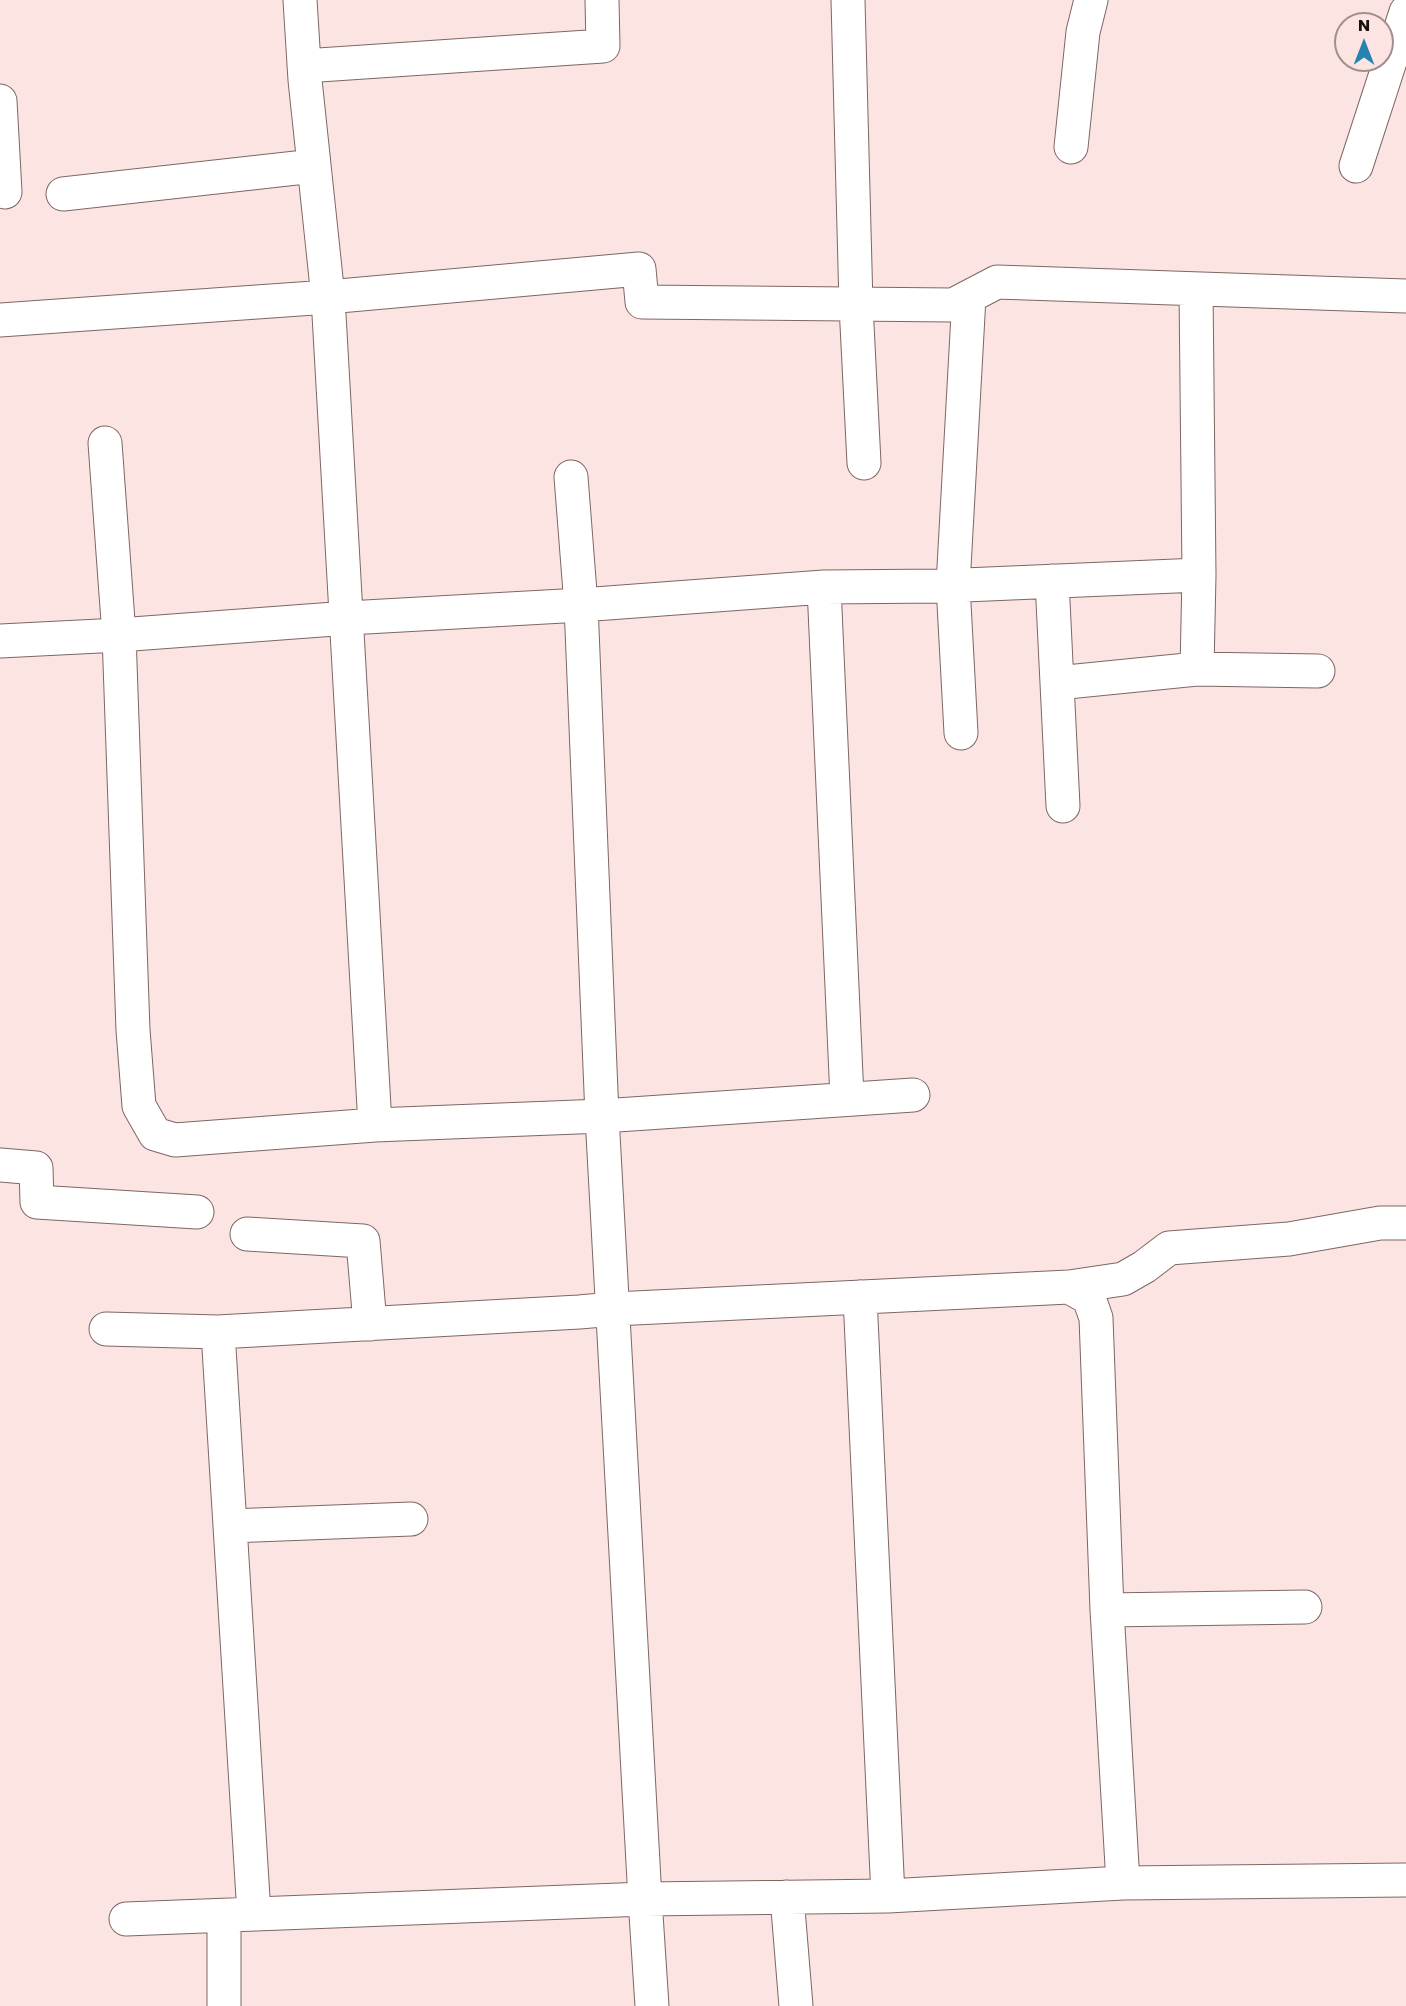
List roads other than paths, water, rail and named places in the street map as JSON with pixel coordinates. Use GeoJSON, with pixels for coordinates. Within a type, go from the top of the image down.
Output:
{"type":"FeatureCollection","features":[{"type":"Feature","properties":{"kind":"street"},"geometry":{"type":"LineString","coordinates":[[300,0],[304,66],[328,297],[375,1125]]}},
{"type":"Feature","properties":{"kind":"street"},"geometry":{"type":"LineString","coordinates":[[304,66],[603,46],[602,0]]}},
{"type":"Feature","properties":{"kind":"street"},"geometry":{"type":"LineString","coordinates":[[848,0],[856,305],[864,463]]}},
{"type":"Feature","properties":{"kind":"street"},"geometry":{"type":"LineString","coordinates":[[1071,147],[1083,32],[1090,0]]}},
{"type":"Feature","properties":{"kind":"street"},"geometry":{"type":"LineString","coordinates":[[1356,166],[1406,12]]}},
{"type":"Feature","properties":{"kind":"street"},"geometry":{"type":"LineString","coordinates":[[0,101],[5,192]]}},
{"type":"Feature","properties":{"kind":"street"},"geometry":{"type":"LineString","coordinates":[[63,194],[315,166]]}},
{"type":"Feature","properties":{"kind":"street"},"geometry":{"type":"LineString","coordinates":[[0,320],[328,297],[639,268],[642,302],[953,306],[997,282],[1406,296]]}},
{"type":"Feature","properties":{"kind":"street"},"geometry":{"type":"LineString","coordinates":[[1196,289],[1199,575],[1197,669]]}},
{"type":"Feature","properties":{"kind":"street"},"geometry":{"type":"LineString","coordinates":[[961,733],[953,585],[969,297]]}},
{"type":"Feature","properties":{"kind":"street"},"geometry":{"type":"LineString","coordinates":[[105,442],[119,635],[133,1030],[139,1106],[155,1134],[175,1140],[375,1125],[602,1116],[913,1095]]}},
{"type":"Feature","properties":{"kind":"street"},"geometry":{"type":"LineString","coordinates":[[571,477],[580,605],[602,1116],[652,2006]]}},
{"type":"Feature","properties":{"kind":"street"},"geometry":{"type":"LineString","coordinates":[[0,641],[580,605],[824,587],[953,585],[1199,575]]}},
{"type":"Feature","properties":{"kind":"street"},"geometry":{"type":"LineString","coordinates":[[1052,581],[1063,806]]}},
{"type":"Feature","properties":{"kind":"street"},"geometry":{"type":"LineString","coordinates":[[824,587],[847,1098]]}},
{"type":"Feature","properties":{"kind":"street"},"geometry":{"type":"LineString","coordinates":[[1057,684],[1197,669],[1318,671]]}},
{"type":"Feature","properties":{"kind":"street"},"geometry":{"type":"LineString","coordinates":[[0,1165],[36,1168],[37,1202],[198,1212]]}},
{"type":"Feature","properties":{"kind":"street"},"geometry":{"type":"LineString","coordinates":[[106,1329],[218,1332],[614,1309],[1069,1287],[1123,1279],[1169,1248],[1289,1239],[1380,1223],[1406,1223]]}},
{"type":"Feature","properties":{"kind":"street"},"geometry":{"type":"LineString","coordinates":[[247,1234],[363,1241],[370,1324]]}},
{"type":"Feature","properties":{"kind":"street"},"geometry":{"type":"LineString","coordinates":[[1069,1287],[1089,1298],[1096,1318],[1107,1610],[1123,1882]]}},
{"type":"Feature","properties":{"kind":"street"},"geometry":{"type":"LineString","coordinates":[[860,1297],[888,1896]]}},
{"type":"Feature","properties":{"kind":"street"},"geometry":{"type":"LineString","coordinates":[[218,1332],[230,1526],[239,1915],[224,2006]]}},
{"type":"Feature","properties":{"kind":"street"},"geometry":{"type":"LineString","coordinates":[[230,1526],[411,1519]]}},
{"type":"Feature","properties":{"kind":"street"},"geometry":{"type":"LineString","coordinates":[[1107,1610],[1305,1607]]}},
{"type":"Feature","properties":{"kind":"street"},"geometry":{"type":"LineString","coordinates":[[126,1919],[645,1899],[888,1896],[1123,1882],[1406,1880]]}},
{"type":"Feature","properties":{"kind":"street"},"geometry":{"type":"LineString","coordinates":[[787,1897],[796,2006]]}}]}
